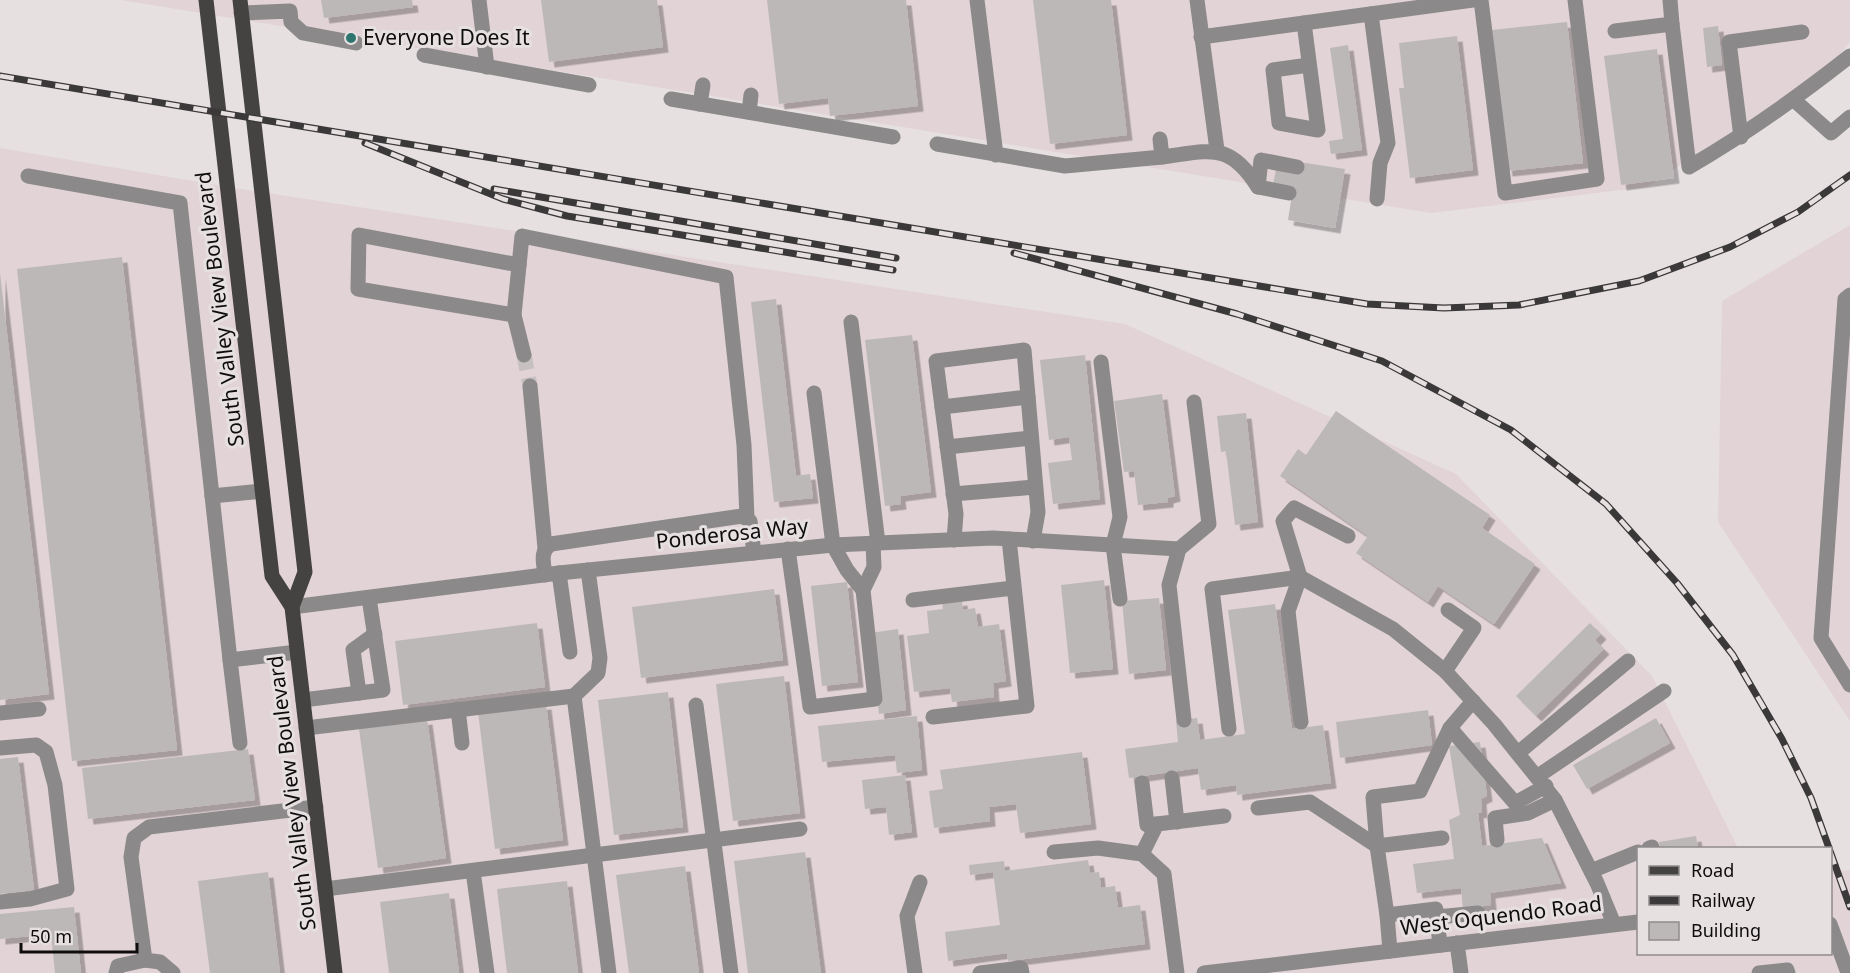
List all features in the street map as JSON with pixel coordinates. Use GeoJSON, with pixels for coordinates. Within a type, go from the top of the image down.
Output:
{"type":"FeatureCollection","features":[{"type":"Feature","properties":{"kind":"main road","name":"South Valley View Boulevard"},"geometry":{"type":"LineString","coordinates":[[206,0],[272,576],[292,607],[334,973]]}},
{"type":"Feature","properties":{"kind":"main road","name":"South Valley View Boulevard"},"geometry":{"type":"LineString","coordinates":[[240,6],[305,573],[292,607]]}},
{"type":"Feature","properties":{"kind":"street"},"geometry":{"type":"LineString","coordinates":[[479,0],[487,67]]}},
{"type":"Feature","properties":{"kind":"street"},"geometry":{"type":"LineString","coordinates":[[977,0],[996,155]]}},
{"type":"Feature","properties":{"kind":"street"},"geometry":{"type":"LineString","coordinates":[[1197,0],[1217,150]]}},
{"type":"Feature","properties":{"kind":"street"},"geometry":{"type":"LineString","coordinates":[[1201,37],[1473,0]]}},
{"type":"Feature","properties":{"kind":"street"},"geometry":{"type":"LineString","coordinates":[[1480,0],[1505,193],[1597,180],[1575,0]]}},
{"type":"Feature","properties":{"kind":"street"},"geometry":{"type":"LineString","coordinates":[[1670,0],[1689,167],[1741,137],[1794,100],[1850,56]]}},
{"type":"Feature","properties":{"kind":"street"},"geometry":{"type":"LineString","coordinates":[[240,6],[290,11],[291,22],[303,33],[356,43]]}},
{"type":"Feature","properties":{"kind":"street"},"geometry":{"type":"LineString","coordinates":[[1371,14],[1388,143],[1380,163],[1377,200]]}},
{"type":"Feature","properties":{"kind":"street"},"geometry":{"type":"LineString","coordinates":[[1304,23],[1318,130],[1279,123],[1273,70],[1309,65]]}},
{"type":"Feature","properties":{"kind":"street"},"geometry":{"type":"LineString","coordinates":[[1615,31],[1672,24]]}},
{"type":"Feature","properties":{"kind":"street"},"geometry":{"type":"LineString","coordinates":[[1741,137],[1729,42],[1802,32]]}},
{"type":"Feature","properties":{"kind":"street"},"geometry":{"type":"LineString","coordinates":[[424,55],[588,85]]}},
{"type":"Feature","properties":{"kind":"street"},"geometry":{"type":"LineString","coordinates":[[700,104],[703,85]]}},
{"type":"Feature","properties":{"kind":"street"},"geometry":{"type":"LineString","coordinates":[[749,112],[751,95]]}},
{"type":"Feature","properties":{"kind":"street"},"geometry":{"type":"LineString","coordinates":[[671,99],[893,137]]}},
{"type":"Feature","properties":{"kind":"street"},"geometry":{"type":"LineString","coordinates":[[1794,100],[1831,133],[1850,117]]}},
{"type":"Feature","properties":{"kind":"street"},"geometry":{"type":"LineString","coordinates":[[1160,139],[1162,156]]}},
{"type":"Feature","properties":{"kind":"street"},"geometry":{"type":"LineString","coordinates":[[937,144],[1065,166],[1217,150],[1245,167],[1258,187],[1289,193]]}},
{"type":"Feature","properties":{"kind":"street"},"geometry":{"type":"LineString","coordinates":[[1258,187],[1261,160],[1297,167]]}},
{"type":"Feature","properties":{"kind":"street"},"geometry":{"type":"LineString","coordinates":[[28,176],[180,203],[240,743]]}},
{"type":"Feature","properties":{"kind":"street"},"geometry":{"type":"LineString","coordinates":[[514,315],[358,289],[359,235],[519,265]]}},
{"type":"Feature","properties":{"kind":"street"},"geometry":{"type":"LineString","coordinates":[[524,355],[514,315],[522,236],[726,277],[744,445],[747,518],[754,553]]}},
{"type":"Feature","properties":{"kind":"street"},"geometry":{"type":"LineString","coordinates":[[1850,295],[1845,299],[1821,639],[1850,685]]}},
{"type":"Feature","properties":{"kind":"street"},"geometry":{"type":"LineString","coordinates":[[788,549],[810,707],[875,699],[863,590],[874,567],[876,508],[851,322]]}},
{"type":"Feature","properties":{"kind":"street"},"geometry":{"type":"LineString","coordinates":[[954,540],[956,514],[936,361],[1024,350],[1038,512],[1034,541]]}},
{"type":"Feature","properties":{"kind":"street"},"geometry":{"type":"LineString","coordinates":[[1101,362],[1120,517],[1113,545],[1120,599]]}},
{"type":"Feature","properties":{"kind":"street"},"geometry":{"type":"LineString","coordinates":[[530,386],[545,548],[543,555],[552,574],[570,652]]}},
{"type":"Feature","properties":{"kind":"street"},"geometry":{"type":"LineString","coordinates":[[814,393],[832,545],[847,570],[863,590]]}},
{"type":"Feature","properties":{"kind":"street"},"geometry":{"type":"LineString","coordinates":[[942,407],[1028,397]]}},
{"type":"Feature","properties":{"kind":"street"},"geometry":{"type":"LineString","coordinates":[[1184,720],[1170,585],[1179,549],[1209,524],[1194,402]]}},
{"type":"Feature","properties":{"kind":"street"},"geometry":{"type":"LineString","coordinates":[[947,447],[1031,438]]}},
{"type":"Feature","properties":{"kind":"street"},"geometry":{"type":"LineString","coordinates":[[953,494],[1035,487]]}},
{"type":"Feature","properties":{"kind":"street"},"geometry":{"type":"LineString","coordinates":[[212,496],[262,491]]}},
{"type":"Feature","properties":{"kind":"street"},"geometry":{"type":"LineString","coordinates":[[1302,722],[1288,611],[1300,578],[1283,520],[1294,508],[1348,536]]}},
{"type":"Feature","properties":{"kind":"street"},"geometry":{"type":"LineString","coordinates":[[545,548],[551,544],[742,516],[747,518]]}},
{"type":"Feature","properties":{"kind":"street"},"geometry":{"type":"LineString","coordinates":[[933,717],[1027,706],[1009,539]]}},
{"type":"Feature","properties":{"kind":"street","name":"Ponderosa Way"},"geometry":{"type":"LineString","coordinates":[[292,607],[552,574],[832,545],[1009,539],[1179,549]]}},
{"type":"Feature","properties":{"kind":"street"},"geometry":{"type":"LineString","coordinates":[[306,728],[574,696],[598,673],[600,658],[588,570]]}},
{"type":"Feature","properties":{"kind":"street"},"geometry":{"type":"LineString","coordinates":[[1229,729],[1212,589],[1300,578]]}},
{"type":"Feature","properties":{"kind":"street","name":"West Oquendo Road"},"geometry":{"type":"LineString","coordinates":[[1203,973],[1314,967],[1390,951],[1614,924],[1591,871],[1555,800],[1542,781],[1473,701],[1445,671],[1393,629],[1300,578]]}},
{"type":"Feature","properties":{"kind":"street"},"geometry":{"type":"LineString","coordinates":[[913,600],[1013,588]]}},
{"type":"Feature","properties":{"kind":"street"},"geometry":{"type":"LineString","coordinates":[[303,700],[383,690],[369,598]]}},
{"type":"Feature","properties":{"kind":"street"},"geometry":{"type":"LineString","coordinates":[[1445,671],[1474,628],[1448,610]]}},
{"type":"Feature","properties":{"kind":"street"},"geometry":{"type":"LineString","coordinates":[[359,693],[353,650],[375,634]]}},
{"type":"Feature","properties":{"kind":"street"},"geometry":{"type":"LineString","coordinates":[[230,660],[297,652]]}},
{"type":"Feature","properties":{"kind":"street"},"geometry":{"type":"LineString","coordinates":[[1518,753],[1628,661]]}},
{"type":"Feature","properties":{"kind":"street"},"geometry":{"type":"LineString","coordinates":[[1450,728],[1515,803],[1664,691]]}},
{"type":"Feature","properties":{"kind":"street"},"geometry":{"type":"LineString","coordinates":[[574,696],[609,973]]}},
{"type":"Feature","properties":{"kind":"street"},"geometry":{"type":"LineString","coordinates":[[1390,951],[1373,797],[1420,791],[1450,728],[1473,701]]}},
{"type":"Feature","properties":{"kind":"street"},"geometry":{"type":"LineString","coordinates":[[696,705],[731,973]]}},
{"type":"Feature","properties":{"kind":"street"},"geometry":{"type":"LineString","coordinates":[[0,713],[39,709]]}},
{"type":"Feature","properties":{"kind":"street"},"geometry":{"type":"LineString","coordinates":[[458,709],[462,743]]}},
{"type":"Feature","properties":{"kind":"street"},"geometry":{"type":"LineString","coordinates":[[0,748],[36,746],[46,752],[55,785],[67,890],[30,899],[0,902]]}},
{"type":"Feature","properties":{"kind":"street"},"geometry":{"type":"LineString","coordinates":[[1172,778],[1177,822]]}},
{"type":"Feature","properties":{"kind":"street"},"geometry":{"type":"LineString","coordinates":[[1142,783],[1147,825],[1224,816]]}},
{"type":"Feature","properties":{"kind":"street"},"geometry":{"type":"LineString","coordinates":[[1497,840],[1494,818],[1528,813],[1555,800]]}},
{"type":"Feature","properties":{"kind":"street"},"geometry":{"type":"LineString","coordinates":[[1258,808],[1310,802],[1377,846],[1442,838]]}},
{"type":"Feature","properties":{"kind":"street"},"geometry":{"type":"LineString","coordinates":[[145,960],[131,857],[134,838],[148,827],[316,807]]}},
{"type":"Feature","properties":{"kind":"street"},"geometry":{"type":"LineString","coordinates":[[1142,854],[1157,824]]}},
{"type":"Feature","properties":{"kind":"street"},"geometry":{"type":"LineString","coordinates":[[325,889],[800,829]]}},
{"type":"Feature","properties":{"kind":"street"},"geometry":{"type":"LineString","coordinates":[[1054,852],[1098,848],[1142,854],[1164,873],[1177,973]]}},
{"type":"Feature","properties":{"kind":"street"},"geometry":{"type":"LineString","coordinates":[[1591,871],[1637,853]]}},
{"type":"Feature","properties":{"kind":"street"},"geometry":{"type":"LineString","coordinates":[[473,871],[487,973]]}},
{"type":"Feature","properties":{"kind":"street"},"geometry":{"type":"LineString","coordinates":[[915,973],[907,916],[920,882]]}},
{"type":"Feature","properties":{"kind":"street"},"geometry":{"type":"LineString","coordinates":[[1387,915],[1436,909],[1440,945]]}},
{"type":"Feature","properties":{"kind":"street"},"geometry":{"type":"LineString","coordinates":[[1437,917],[1478,913]]}},
{"type":"Feature","properties":{"kind":"street"},"geometry":{"type":"LineString","coordinates":[[1614,924],[1637,921]]}},
{"type":"Feature","properties":{"kind":"street"},"geometry":{"type":"LineString","coordinates":[[1832,929],[1848,973]]}},
{"type":"Feature","properties":{"kind":"street"},"geometry":{"type":"LineString","coordinates":[[1457,943],[1461,973]]}},
{"type":"Feature","properties":{"kind":"street"},"geometry":{"type":"LineString","coordinates":[[116,973],[118,966],[124,963],[145,960],[160,962],[172,973]]}},
{"type":"Feature","properties":{"kind":"street"},"geometry":{"type":"LineString","coordinates":[[980,973],[1021,968],[1022,973]]}},
{"type":"Feature","properties":{"kind":"street"},"geometry":{"type":"LineString","coordinates":[[1760,973],[1787,970],[1788,973]]}},
{"type":"Feature","properties":{"kind":"shaded area"},"geometry":{"type":"Polygon","coordinates":[[[121,0],[1850,0],[1850,42],[1826,71],[1646,187],[1431,213],[121,0]]]}},
{"type":"Feature","properties":{"kind":"shaded area"},"geometry":{"type":"Polygon","coordinates":[[[0,148],[234,188],[1125,324],[1456,474],[1652,676],[1738,847],[1637,847],[1637,955],[1832,955],[1832,872],[1850,870],[1850,973],[0,973],[0,148]]]}},
{"type":"Feature","properties":{"kind":"shaded area"},"geometry":{"type":"Polygon","coordinates":[[[1850,225],[1850,721],[1718,522],[1722,301],[1850,225]]]}},
{"type":"Feature","properties":{"kind":"building"},"geometry":{"type":"Polygon","coordinates":[[[321,0],[412,0],[413,7],[324,18],[321,0]]]}},
{"type":"Feature","properties":{"kind":"building"},"geometry":{"type":"Polygon","coordinates":[[[541,0],[657,0],[663,47],[549,62],[541,0]]]}},
{"type":"Feature","properties":{"kind":"building"},"geometry":{"type":"Polygon","coordinates":[[[767,0],[906,0],[918,106],[830,116],[828,98],[779,104],[767,0]]]}},
{"type":"Feature","properties":{"kind":"building"},"geometry":{"type":"Polygon","coordinates":[[[1033,0],[1111,0],[1127,135],[1050,144],[1033,0]]]}},
{"type":"Feature","properties":{"kind":"building"},"geometry":{"type":"Polygon","coordinates":[[[1567,22],[1583,163],[1507,171],[1492,30],[1567,22]]]}},
{"type":"Feature","properties":{"kind":"building"},"geometry":{"type":"Polygon","coordinates":[[[1718,26],[1722,65],[1707,67],[1703,28],[1718,26]]]}},
{"type":"Feature","properties":{"kind":"building"},"geometry":{"type":"Polygon","coordinates":[[[1457,36],[1473,170],[1410,178],[1399,88],[1404,88],[1399,43],[1457,36]]]}},
{"type":"Feature","properties":{"kind":"building"},"geometry":{"type":"Polygon","coordinates":[[[1348,45],[1362,150],[1331,154],[1329,141],[1343,139],[1330,48],[1348,45]]]}},
{"type":"Feature","properties":{"kind":"building"},"geometry":{"type":"Polygon","coordinates":[[[1657,49],[1674,178],[1621,185],[1604,56],[1657,49]]]}},
{"type":"Feature","properties":{"kind":"building"},"geometry":{"type":"Polygon","coordinates":[[[1299,162],[1345,169],[1335,228],[1288,220],[1293,188],[1273,184],[1276,170],[1299,162]]]}},
{"type":"Feature","properties":{"kind":"building"},"geometry":{"type":"Polygon","coordinates":[[[122,257],[177,750],[72,761],[17,269],[122,257]]]}},
{"type":"Feature","properties":{"kind":"building"},"geometry":{"type":"Polygon","coordinates":[[[0,273],[49,694],[0,700],[0,273]]]}},
{"type":"Feature","properties":{"kind":"building"},"geometry":{"type":"Polygon","coordinates":[[[776,299],[796,476],[810,474],[813,498],[774,502],[751,302],[776,299]]]}},
{"type":"Feature","properties":{"kind":"building"},"geometry":{"type":"Polygon","coordinates":[[[912,335],[931,492],[900,496],[901,504],[885,506],[865,340],[912,335]]]}},
{"type":"Feature","properties":{"kind":"building"},"geometry":{"type":"Polygon","coordinates":[[[1085,355],[1100,499],[1053,504],[1048,463],[1072,460],[1069,437],[1049,440],[1040,360],[1085,355]]]}},
{"type":"Feature","properties":{"kind":"building"},"geometry":{"type":"Polygon","coordinates":[[[1162,394],[1175,496],[1168,498],[1168,502],[1138,505],[1134,471],[1124,472],[1114,401],[1162,394]]]}},
{"type":"Feature","properties":{"kind":"building"},"geometry":{"type":"Polygon","coordinates":[[[1336,411],[1490,515],[1482,528],[1535,564],[1494,624],[1438,586],[1428,602],[1356,553],[1368,536],[1280,476],[1298,449],[1306,455],[1336,411]]]}},
{"type":"Feature","properties":{"kind":"building"},"geometry":{"type":"Polygon","coordinates":[[[1246,413],[1258,522],[1235,525],[1226,451],[1221,452],[1217,416],[1246,413]]]}},
{"type":"Feature","properties":{"kind":"building"},"geometry":{"type":"Polygon","coordinates":[[[1104,580],[1113,669],[1070,673],[1061,585],[1104,580]]]}},
{"type":"Feature","properties":{"kind":"building"},"geometry":{"type":"Polygon","coordinates":[[[847,582],[858,682],[822,686],[811,586],[847,582]]]}},
{"type":"Feature","properties":{"kind":"building"},"geometry":{"type":"Polygon","coordinates":[[[774,589],[783,660],[641,678],[632,607],[774,589]]]}},
{"type":"Feature","properties":{"kind":"building"},"geometry":{"type":"Polygon","coordinates":[[[1159,598],[1166,670],[1129,674],[1122,601],[1159,598]]]}},
{"type":"Feature","properties":{"kind":"building"},"geometry":{"type":"Polygon","coordinates":[[[962,600],[963,610],[975,608],[978,627],[999,624],[1006,681],[993,683],[994,697],[952,702],[950,688],[914,692],[907,636],[929,633],[927,611],[943,609],[942,603],[962,600]]]}},
{"type":"Feature","properties":{"kind":"building"},"geometry":{"type":"Polygon","coordinates":[[[1275,604],[1292,729],[1323,725],[1331,783],[1237,795],[1236,785],[1201,790],[1198,768],[1129,778],[1125,749],[1178,742],[1176,721],[1197,718],[1200,740],[1245,734],[1228,610],[1275,604]]]}},
{"type":"Feature","properties":{"kind":"building"},"geometry":{"type":"Polygon","coordinates":[[[537,623],[545,687],[403,705],[395,641],[537,623]]]}},
{"type":"Feature","properties":{"kind":"building"},"geometry":{"type":"Polygon","coordinates":[[[1590,623],[1601,634],[1595,640],[1604,649],[1536,716],[1516,696],[1590,623]]]}},
{"type":"Feature","properties":{"kind":"building"},"geometry":{"type":"Polygon","coordinates":[[[898,629],[906,710],[879,714],[870,633],[898,629]]]}},
{"type":"Feature","properties":{"kind":"building"},"geometry":{"type":"Polygon","coordinates":[[[784,676],[800,813],[733,821],[716,684],[784,676]]]}},
{"type":"Feature","properties":{"kind":"building"},"geometry":{"type":"Polygon","coordinates":[[[668,692],[683,827],[614,835],[598,700],[668,692]]]}},
{"type":"Feature","properties":{"kind":"building"},"geometry":{"type":"Polygon","coordinates":[[[546,704],[563,840],[495,849],[478,712],[546,704]]]}},
{"type":"Feature","properties":{"kind":"building"},"geometry":{"type":"Polygon","coordinates":[[[1428,710],[1432,745],[1340,758],[1336,722],[1428,710]]]}},
{"type":"Feature","properties":{"kind":"building"},"geometry":{"type":"Polygon","coordinates":[[[917,716],[922,770],[897,773],[895,755],[822,762],[818,726],[917,716]]]}},
{"type":"Feature","properties":{"kind":"building"},"geometry":{"type":"Polygon","coordinates":[[[1656,718],[1670,743],[1587,789],[1573,765],[1656,718]]]}},
{"type":"Feature","properties":{"kind":"building"},"geometry":{"type":"Polygon","coordinates":[[[427,719],[446,858],[378,868],[359,729],[427,719]]]}},
{"type":"Feature","properties":{"kind":"building"},"geometry":{"type":"Polygon","coordinates":[[[1480,742],[1487,796],[1481,799],[1482,812],[1478,813],[1482,846],[1542,838],[1561,883],[1490,893],[1491,905],[1463,909],[1461,888],[1417,893],[1413,864],[1454,859],[1449,820],[1460,815],[1449,746],[1480,742]]]}},
{"type":"Feature","properties":{"kind":"building"},"geometry":{"type":"Polygon","coordinates":[[[248,749],[255,800],[88,819],[82,768],[248,749]]]}},
{"type":"Feature","properties":{"kind":"building"},"geometry":{"type":"Polygon","coordinates":[[[1082,752],[1091,824],[1020,833],[1016,804],[989,807],[990,821],[934,828],[929,791],[943,789],[940,770],[1082,752]]]}},
{"type":"Feature","properties":{"kind":"building"},"geometry":{"type":"Polygon","coordinates":[[[18,757],[34,890],[0,894],[0,759],[18,757]]]}},
{"type":"Feature","properties":{"kind":"building"},"geometry":{"type":"Polygon","coordinates":[[[905,775],[912,832],[889,835],[886,807],[865,809],[862,780],[905,775]]]}},
{"type":"Feature","properties":{"kind":"building"},"geometry":{"type":"Polygon","coordinates":[[[1696,836],[1698,847],[1660,847],[1659,842],[1696,836]]]}},
{"type":"Feature","properties":{"kind":"building"},"geometry":{"type":"Polygon","coordinates":[[[805,852],[821,973],[748,973],[734,861],[805,852]]]}},
{"type":"Feature","properties":{"kind":"building"},"geometry":{"type":"Polygon","coordinates":[[[1088,860],[1090,873],[1099,872],[1101,888],[1115,886],[1118,908],[1140,905],[1145,944],[1008,961],[1007,953],[948,961],[945,932],[1000,925],[993,872],[970,875],[969,865],[1004,861],[1005,871],[1088,860]]]}},
{"type":"Feature","properties":{"kind":"building"},"geometry":{"type":"Polygon","coordinates":[[[685,866],[699,973],[629,973],[616,875],[685,866]]]}},
{"type":"Feature","properties":{"kind":"building"},"geometry":{"type":"Polygon","coordinates":[[[268,872],[280,973],[210,973],[198,881],[268,872]]]}},
{"type":"Feature","properties":{"kind":"building"},"geometry":{"type":"Polygon","coordinates":[[[567,881],[578,973],[507,973],[497,889],[567,881]]]}},
{"type":"Feature","properties":{"kind":"building"},"geometry":{"type":"Polygon","coordinates":[[[449,893],[459,973],[389,973],[380,902],[449,893]]]}},
{"type":"Feature","properties":{"kind":"building"},"geometry":{"type":"Polygon","coordinates":[[[74,907],[81,973],[55,973],[51,934],[0,939],[0,914],[74,907]]]}},
{"type":"Feature","properties":{"kind":"tunnel"},"geometry":{"type":"LineString","coordinates":[[524,355],[530,386]]}},
{"type":"Feature","properties":{"kind":"railway"},"geometry":{"type":"LineString","coordinates":[[0,76],[1367,304],[1444,308],[1519,305],[1639,281],[1730,247],[1798,212],[1850,175]]}},
{"type":"Feature","properties":{"kind":"railway"},"geometry":{"type":"LineString","coordinates":[[365,143],[503,199],[567,216],[893,270]]}},
{"type":"Feature","properties":{"kind":"railway"},"geometry":{"type":"LineString","coordinates":[[494,189],[896,258]]}},
{"type":"Feature","properties":{"kind":"railway"},"geometry":{"type":"LineString","coordinates":[[1014,253],[1237,314],[1382,361],[1511,430],[1606,504],[1677,583],[1733,655],[1782,739],[1811,798],[1829,847]]}},
{"type":"Feature","properties":{"kind":"railway"},"geometry":{"type":"LineString","coordinates":[[1832,857],[1850,907]]}},
{"type":"Feature","properties":{"kind":"place","name":"Everyone Does It"},"geometry":{"type":"Point","coordinates":[351,38]}}]}
